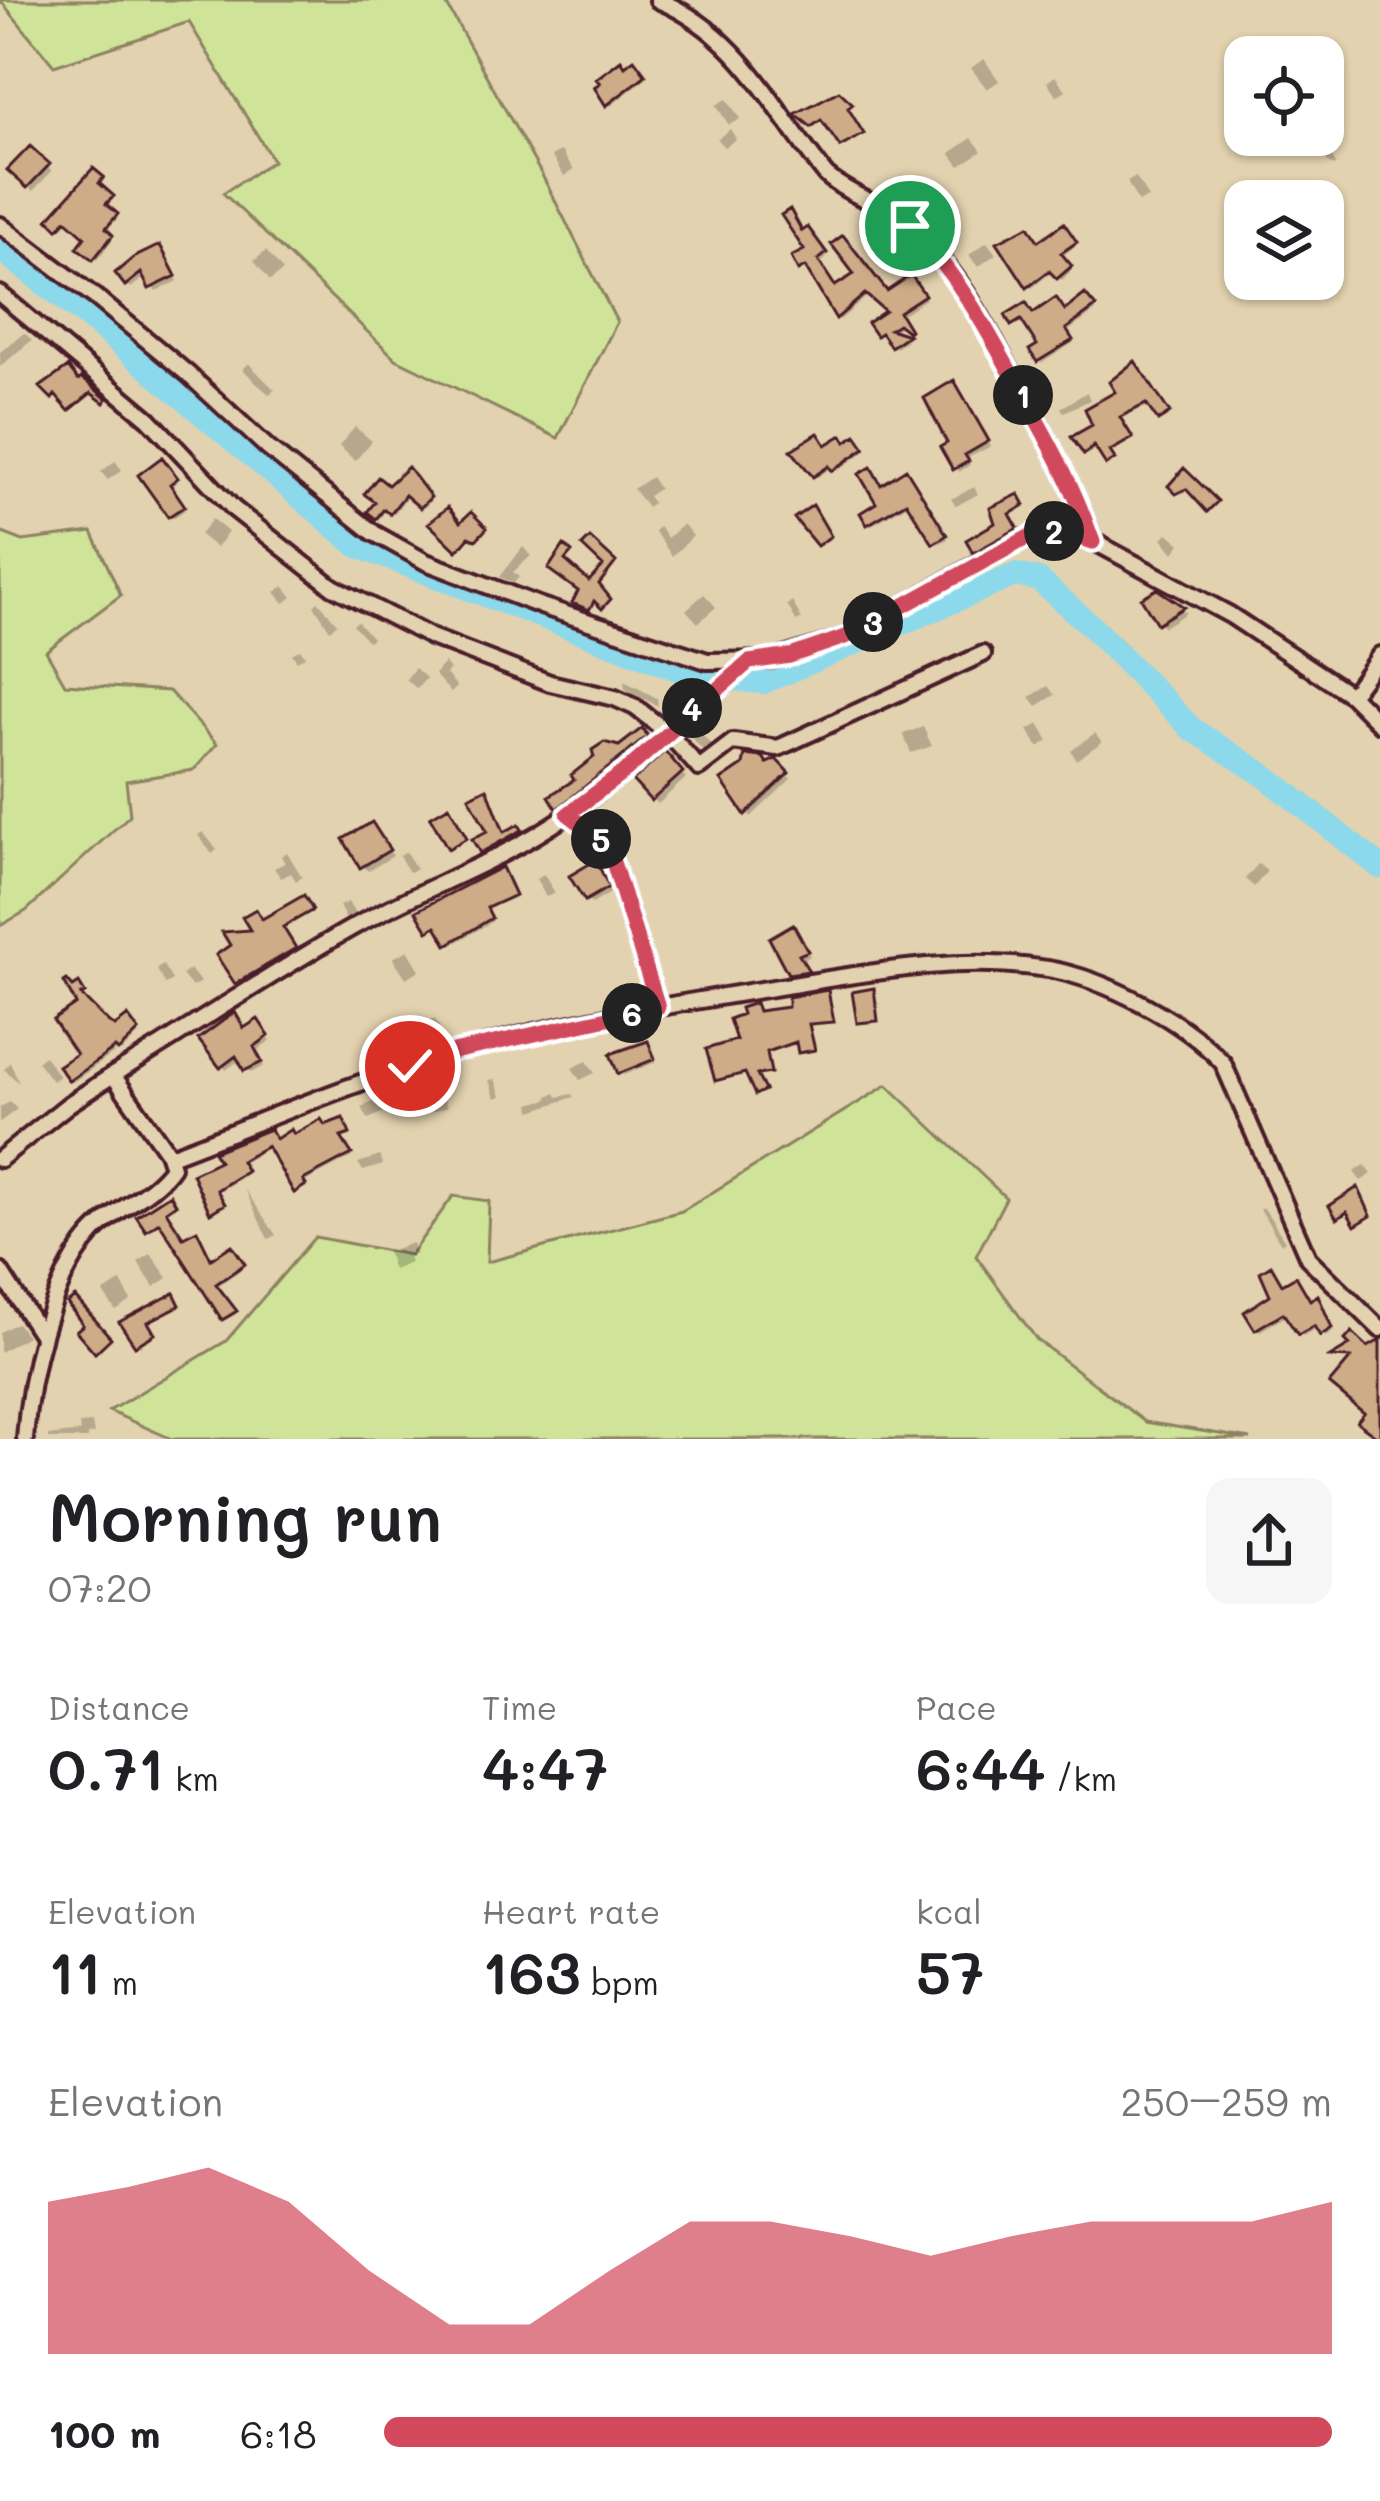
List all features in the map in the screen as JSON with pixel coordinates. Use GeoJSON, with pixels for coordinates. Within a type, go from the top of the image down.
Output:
{"type":"FeatureCollection","features":[{"type":"Feature","properties":{"kind":"street"},"geometry":{"type":"LineString","coordinates":[[658,0],[685,11],[744,61],[826,175],[910,226],[956,277],[1065,467],[1093,542]]}},
{"type":"Feature","properties":{"kind":"street"},"geometry":{"type":"LineString","coordinates":[[0,225],[99,300],[329,498],[399,549],[541,606],[707,661],[746,665],[848,636],[1034,534],[1059,531],[1171,580],[1351,694],[1380,724]]}},
{"type":"Feature","properties":{"kind":"street"},"geometry":{"type":"LineString","coordinates":[[0,294],[149,419],[234,509],[333,587],[431,638],[550,683],[635,707],[668,732],[699,768],[733,742],[778,748],[983,654]]}},
{"type":"Feature","properties":{"kind":"street"},"geometry":{"type":"LineString","coordinates":[[1351,694],[1380,655]]}},
{"type":"Feature","properties":{"kind":"street"},"geometry":{"type":"LineString","coordinates":[[0,1159],[113,1075],[357,925],[453,880],[568,814],[627,770],[746,665]]}},
{"type":"Feature","properties":{"kind":"street"},"geometry":{"type":"LineString","coordinates":[[568,814],[602,840],[613,862],[658,1007]]}},
{"type":"Feature","properties":{"kind":"street"},"geometry":{"type":"LineString","coordinates":[[170,1156],[458,1051],[658,1007],[919,964],[1051,970],[1128,998],[1177,1024],[1223,1064],[1308,1258],[1380,1329]]}},
{"type":"Feature","properties":{"kind":"street"},"geometry":{"type":"LineString","coordinates":[[25,1439],[42,1336],[75,1257],[91,1234],[170,1173],[170,1156],[113,1075]]}},
{"type":"Feature","properties":{"kind":"street"},"geometry":{"type":"LineString","coordinates":[[0,1271],[42,1336]]}},
{"type":"Feature","properties":{"kind":"green space"},"geometry":{"type":"Polygon","coordinates":[[[0,0],[444,0],[617,322],[558,438],[396,359],[223,193],[273,161],[189,22],[54,66],[0,0]]]}},
{"type":"Feature","properties":{"kind":"green space"},"geometry":{"type":"Polygon","coordinates":[[[0,532],[23,541],[92,532],[121,595],[46,651],[65,684],[169,691],[217,744],[194,770],[126,781],[130,815],[26,911],[0,926],[0,532]]]}},
{"type":"Feature","properties":{"kind":"green space"},"geometry":{"type":"Polygon","coordinates":[[[887,1085],[1006,1198],[976,1256],[1037,1340],[1145,1422],[1251,1439],[172,1439],[109,1411],[226,1341],[315,1237],[410,1255],[453,1196],[489,1201],[487,1262],[682,1211],[887,1085]]]}},
{"type":"Feature","properties":{"kind":"building"},"geometry":{"type":"Polygon","coordinates":[[[634,59],[646,75],[606,106],[594,87],[600,83],[596,79],[621,60],[625,66],[634,59]]]}},
{"type":"Feature","properties":{"kind":"building"},"geometry":{"type":"Polygon","coordinates":[[[839,91],[853,104],[848,108],[864,134],[840,147],[821,120],[811,127],[795,114],[839,91]]]}},
{"type":"Feature","properties":{"kind":"building"},"geometry":{"type":"Polygon","coordinates":[[[30,146],[50,164],[27,188],[7,170],[30,146]]]}},
{"type":"Feature","properties":{"kind":"building"},"geometry":{"type":"Polygon","coordinates":[[[93,168],[104,177],[99,183],[114,196],[106,204],[118,214],[106,228],[113,235],[93,260],[77,248],[85,237],[66,220],[58,229],[48,219],[93,168]]]}},
{"type":"Feature","properties":{"kind":"building"},"geometry":{"type":"Polygon","coordinates":[[[790,209],[802,231],[808,227],[827,253],[818,260],[835,286],[854,274],[831,244],[843,235],[887,291],[911,275],[925,295],[899,312],[908,332],[898,324],[890,329],[908,335],[891,347],[881,333],[876,336],[867,323],[885,311],[865,294],[836,319],[805,267],[798,271],[791,257],[804,250],[781,215],[790,209]]]}},
{"type":"Feature","properties":{"kind":"building"},"geometry":{"type":"Polygon","coordinates":[[[1064,223],[1077,242],[1061,253],[1072,266],[1057,279],[1049,271],[1027,288],[997,242],[1029,226],[1038,241],[1064,223]]]}},
{"type":"Feature","properties":{"kind":"building"},"geometry":{"type":"Polygon","coordinates":[[[160,245],[176,276],[149,289],[141,273],[125,286],[115,273],[160,245]]]}},
{"type":"Feature","properties":{"kind":"building"},"geometry":{"type":"Polygon","coordinates":[[[1085,294],[1096,307],[1066,329],[1073,340],[1037,362],[1029,350],[1037,345],[1021,320],[1011,326],[1005,315],[1026,302],[1033,313],[1056,297],[1065,310],[1085,294]]]}},
{"type":"Feature","properties":{"kind":"building"},"geometry":{"type":"Polygon","coordinates":[[[1135,361],[1170,413],[1158,421],[1146,404],[1120,417],[1133,438],[1110,451],[1115,459],[1106,465],[1094,446],[1084,455],[1071,437],[1092,425],[1085,409],[1115,392],[1109,382],[1135,361]]]}},
{"type":"Feature","properties":{"kind":"building"},"geometry":{"type":"Polygon","coordinates":[[[68,367],[78,380],[82,378],[107,399],[104,403],[91,393],[69,411],[40,387],[68,367]]]}},
{"type":"Feature","properties":{"kind":"building"},"geometry":{"type":"Polygon","coordinates":[[[954,380],[989,441],[965,455],[969,461],[953,470],[940,447],[947,443],[924,398],[954,380]]]}},
{"type":"Feature","properties":{"kind":"building"},"geometry":{"type":"Polygon","coordinates":[[[818,433],[826,445],[842,435],[846,442],[856,435],[865,448],[832,471],[829,466],[813,477],[791,450],[818,433]]]}},
{"type":"Feature","properties":{"kind":"building"},"geometry":{"type":"Polygon","coordinates":[[[162,457],[178,478],[170,484],[185,506],[168,517],[138,475],[162,457]]]}},
{"type":"Feature","properties":{"kind":"building"},"geometry":{"type":"Polygon","coordinates":[[[408,467],[431,497],[420,508],[405,495],[390,514],[384,509],[376,519],[367,512],[375,502],[364,494],[378,477],[388,485],[408,467]]]}},
{"type":"Feature","properties":{"kind":"building"},"geometry":{"type":"Polygon","coordinates":[[[871,467],[881,485],[906,469],[947,535],[933,544],[906,502],[867,525],[860,513],[876,503],[859,474],[871,467]]]}},
{"type":"Feature","properties":{"kind":"building"},"geometry":{"type":"Polygon","coordinates":[[[1184,468],[1218,501],[1207,512],[1186,489],[1176,494],[1168,486],[1184,468]]]}},
{"type":"Feature","properties":{"kind":"building"},"geometry":{"type":"Polygon","coordinates":[[[1019,494],[1025,505],[1010,514],[1018,528],[973,553],[966,540],[995,523],[990,508],[1019,494]]]}},
{"type":"Feature","properties":{"kind":"building"},"geometry":{"type":"Polygon","coordinates":[[[813,505],[831,536],[817,546],[794,518],[813,505]]]}},
{"type":"Feature","properties":{"kind":"building"},"geometry":{"type":"Polygon","coordinates":[[[448,507],[460,522],[471,512],[487,528],[476,540],[469,537],[457,551],[428,523],[448,507]]]}},
{"type":"Feature","properties":{"kind":"building"},"geometry":{"type":"Polygon","coordinates":[[[590,538],[616,562],[599,584],[611,599],[602,609],[594,601],[589,610],[572,603],[578,591],[548,569],[564,545],[572,552],[565,560],[589,581],[603,566],[582,546],[590,538]]]}},
{"type":"Feature","properties":{"kind":"building"},"geometry":{"type":"Polygon","coordinates":[[[1157,589],[1184,607],[1157,624],[1141,598],[1157,589]]]}},
{"type":"Feature","properties":{"kind":"building"},"geometry":{"type":"Polygon","coordinates":[[[642,728],[648,736],[557,809],[549,796],[574,780],[571,775],[594,757],[592,750],[604,742],[619,746],[642,728]]]}},
{"type":"Feature","properties":{"kind":"building"},"geometry":{"type":"Polygon","coordinates":[[[665,751],[683,772],[651,801],[633,781],[665,751]]]}},
{"type":"Feature","properties":{"kind":"building"},"geometry":{"type":"Polygon","coordinates":[[[745,755],[763,757],[767,763],[776,759],[789,773],[745,815],[721,780],[743,765],[745,755]]]}},
{"type":"Feature","properties":{"kind":"building"},"geometry":{"type":"Polygon","coordinates":[[[487,788],[504,832],[519,824],[522,830],[480,853],[472,839],[487,831],[469,797],[487,788]]]}},
{"type":"Feature","properties":{"kind":"building"},"geometry":{"type":"Polygon","coordinates":[[[449,806],[467,838],[448,849],[430,817],[449,806]]]}},
{"type":"Feature","properties":{"kind":"building"},"geometry":{"type":"Polygon","coordinates":[[[372,822],[390,850],[360,868],[343,839],[372,822]]]}},
{"type":"Feature","properties":{"kind":"building"},"geometry":{"type":"Polygon","coordinates":[[[596,860],[609,887],[585,901],[569,876],[596,860]]]}},
{"type":"Feature","properties":{"kind":"building"},"geometry":{"type":"Polygon","coordinates":[[[502,867],[515,895],[487,908],[492,918],[447,945],[436,926],[428,931],[416,911],[502,867]]]}},
{"type":"Feature","properties":{"kind":"building"},"geometry":{"type":"Polygon","coordinates":[[[304,895],[313,910],[283,927],[296,948],[235,984],[216,955],[230,945],[222,932],[250,930],[242,917],[256,909],[262,919],[304,895]]]}},
{"type":"Feature","properties":{"kind":"building"},"geometry":{"type":"Polygon","coordinates":[[[793,924],[808,951],[799,955],[809,971],[788,974],[769,938],[793,924]]]}},
{"type":"Feature","properties":{"kind":"building"},"geometry":{"type":"Polygon","coordinates":[[[67,980],[73,987],[79,983],[85,993],[81,995],[109,1023],[115,1026],[128,1016],[139,1031],[118,1051],[115,1048],[69,1081],[58,1066],[76,1054],[53,1020],[76,1004],[67,980]]]}},
{"type":"Feature","properties":{"kind":"building"},"geometry":{"type":"Polygon","coordinates":[[[874,988],[878,1021],[857,1023],[852,992],[874,988]]]}},
{"type":"Feature","properties":{"kind":"building"},"geometry":{"type":"Polygon","coordinates":[[[828,990],[834,1022],[809,1024],[815,1050],[798,1053],[796,1042],[767,1052],[771,1073],[757,1075],[765,1090],[755,1095],[745,1073],[715,1081],[706,1049],[736,1040],[729,1019],[742,1014],[740,1008],[755,1003],[758,1011],[788,1007],[788,997],[828,990]]]}},
{"type":"Feature","properties":{"kind":"building"},"geometry":{"type":"Polygon","coordinates":[[[235,1012],[244,1028],[258,1019],[269,1036],[254,1047],[262,1062],[244,1071],[236,1056],[220,1068],[198,1039],[235,1012]]]}},
{"type":"Feature","properties":{"kind":"building"},"geometry":{"type":"Polygon","coordinates":[[[648,1041],[655,1059],[618,1074],[610,1054],[648,1041]]]}},
{"type":"Feature","properties":{"kind":"building"},"geometry":{"type":"Polygon","coordinates":[[[343,1118],[350,1134],[341,1137],[352,1154],[303,1180],[306,1185],[294,1193],[267,1146],[241,1161],[247,1171],[217,1190],[225,1204],[210,1213],[192,1174],[219,1161],[213,1152],[270,1129],[276,1139],[321,1119],[325,1125],[343,1118]]]}},
{"type":"Feature","properties":{"kind":"building"},"geometry":{"type":"Polygon","coordinates":[[[1358,1187],[1371,1216],[1355,1226],[1347,1212],[1337,1219],[1329,1206],[1358,1187]]]}},
{"type":"Feature","properties":{"kind":"building"},"geometry":{"type":"Polygon","coordinates":[[[170,1194],[176,1204],[166,1211],[183,1237],[197,1230],[211,1259],[232,1245],[245,1264],[216,1284],[237,1311],[222,1320],[159,1222],[146,1231],[136,1216],[170,1194]]]}},
{"type":"Feature","properties":{"kind":"building"},"geometry":{"type":"Polygon","coordinates":[[[1271,1265],[1282,1284],[1296,1276],[1310,1300],[1318,1295],[1332,1328],[1320,1336],[1314,1326],[1298,1335],[1283,1313],[1255,1330],[1244,1312],[1270,1295],[1260,1272],[1271,1265]]]}},
{"type":"Feature","properties":{"kind":"building"},"geometry":{"type":"Polygon","coordinates":[[[174,1293],[180,1305],[148,1322],[155,1334],[135,1346],[119,1322],[174,1293]]]}},
{"type":"Feature","properties":{"kind":"building"},"geometry":{"type":"Polygon","coordinates":[[[75,1297],[111,1338],[95,1353],[76,1331],[83,1325],[67,1303],[75,1297]]]}},
{"type":"Feature","properties":{"kind":"building"},"geometry":{"type":"Polygon","coordinates":[[[1352,1332],[1368,1347],[1380,1340],[1380,1439],[1357,1422],[1364,1413],[1329,1384],[1351,1358],[1330,1357],[1350,1345],[1345,1340],[1352,1332]]]}},
{"type":"Feature","properties":{"kind":"waterway"},"geometry":{"type":"LineString","coordinates":[[0,249],[99,326],[358,546],[693,675],[763,682],[1015,575],[1039,580],[1192,729],[1267,777],[1380,867]]}},
{"type":"Feature","properties":{"kind":"route"},"geometry":{"type":"LineString","coordinates":[[410,1066],[658,1007],[613,862],[602,840],[568,814],[627,770],[749,662],[790,656],[848,636],[1034,534],[1059,531],[1093,542],[1065,467],[982,316],[956,277],[910,226]]}}]}
